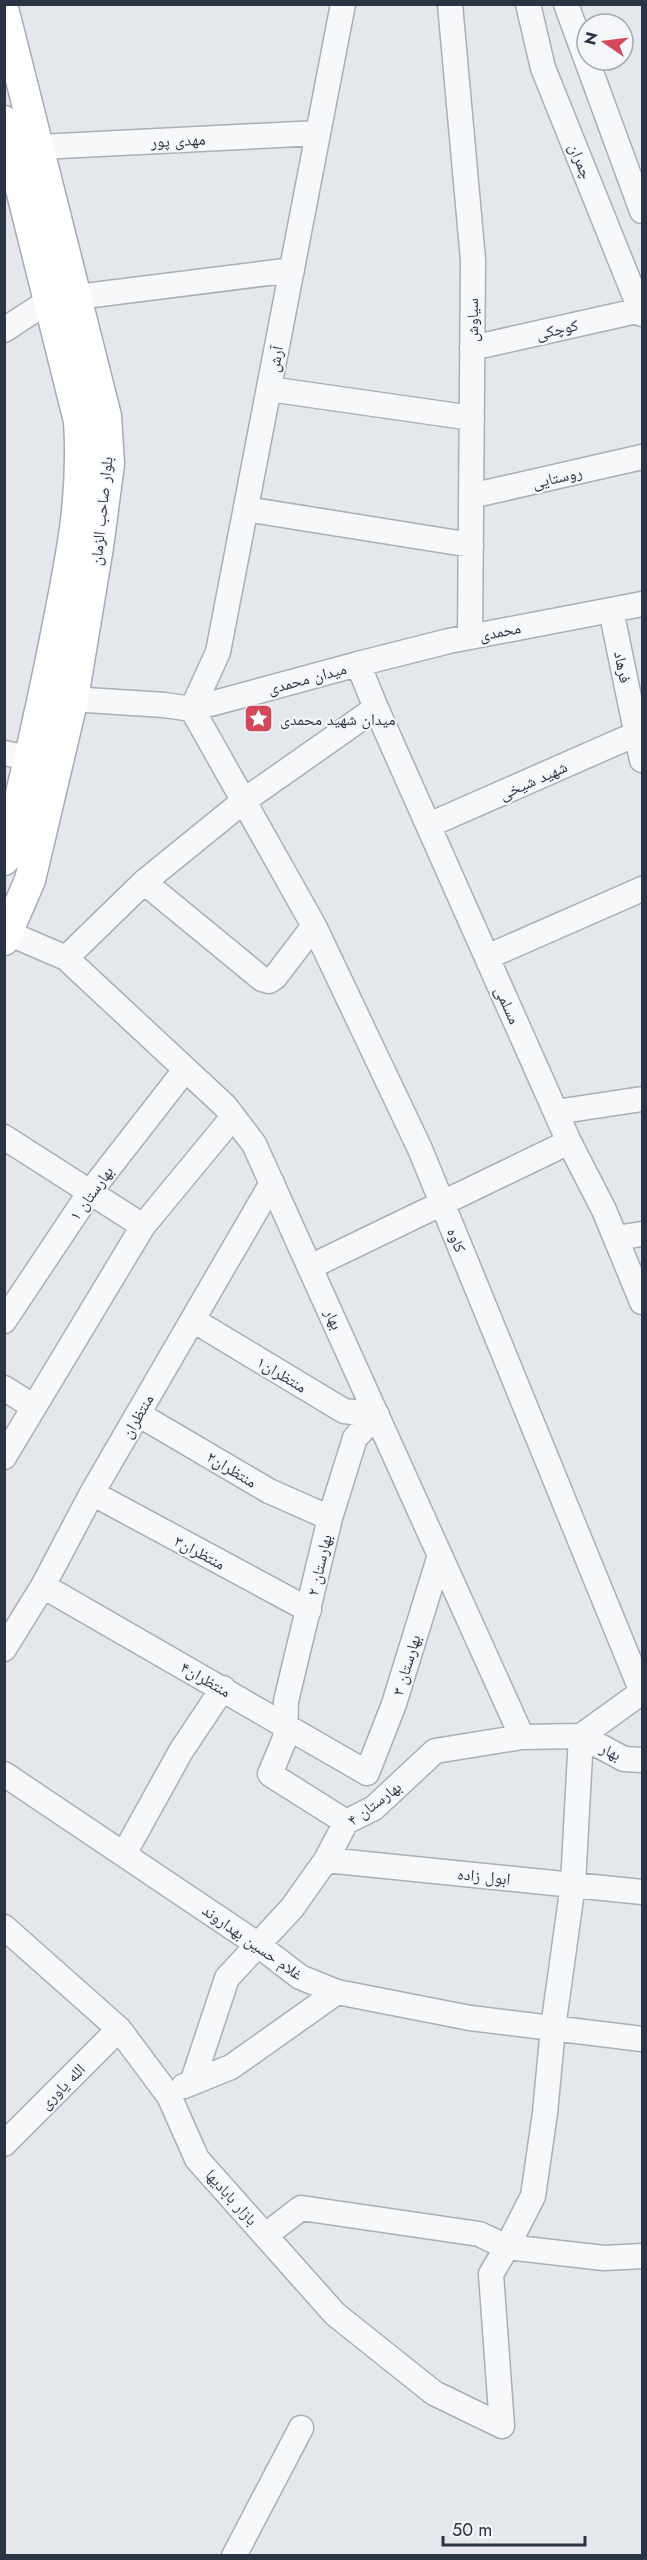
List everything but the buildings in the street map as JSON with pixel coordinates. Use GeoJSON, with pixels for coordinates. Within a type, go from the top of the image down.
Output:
{"type":"FeatureCollection","features":[{"type":"Feature","properties":{"kind":"main road","name":"بلوار صاحب الزمان"},"geometry":{"type":"LineString","coordinates":[[4,12],[39,147],[63,298],[82,461],[77,527],[43,698],[17,756],[4,860]]}},
{"type":"Feature","properties":{"kind":"main road","name":"بلوار صاحب الزمان"},"geometry":{"type":"LineString","coordinates":[[5,123],[63,298],[106,416],[109,464],[73,698],[30,880],[6,937]]}},
{"type":"Feature","properties":{"kind":"street","name":"آرش"},"geometry":{"type":"LineString","coordinates":[[192,709],[218,652],[343,4]]}},
{"type":"Feature","properties":{"kind":"street","name":"سیاوش"},"geometry":{"type":"LineString","coordinates":[[450,4],[473,260],[470,637]]}},
{"type":"Feature","properties":{"kind":"street","name":"چمران"},"geometry":{"type":"LineString","coordinates":[[528,4],[543,68],[642,312]]}},
{"type":"Feature","properties":{"kind":"street"},"geometry":{"type":"LineString","coordinates":[[566,4],[642,211]]}},
{"type":"Feature","properties":{"kind":"street","name":"مهدی پور"},"geometry":{"type":"LineString","coordinates":[[39,147],[318,133]]}},
{"type":"Feature","properties":{"kind":"street"},"geometry":{"type":"LineString","coordinates":[[4,330],[63,298],[292,270]]}},
{"type":"Feature","properties":{"kind":"street","name":"کوچکی"},"geometry":{"type":"LineString","coordinates":[[472,348],[642,312]]}},
{"type":"Feature","properties":{"kind":"street"},"geometry":{"type":"LineString","coordinates":[[269,389],[472,418]]}},
{"type":"Feature","properties":{"kind":"street","name":"روستایی"},"geometry":{"type":"LineString","coordinates":[[471,496],[642,457]]}},
{"type":"Feature","properties":{"kind":"street"},"geometry":{"type":"LineString","coordinates":[[246,509],[471,545]]}},
{"type":"Feature","properties":{"kind":"street","name":"محمدی"},"geometry":{"type":"LineString","coordinates":[[358,664],[470,637],[642,604]]}},
{"type":"Feature","properties":{"kind":"street","name":"فرهاد"},"geometry":{"type":"LineString","coordinates":[[611,610],[642,760]]}},
{"type":"Feature","properties":{"kind":"street","name":"میدان محمدی"},"geometry":{"type":"LineString","coordinates":[[192,709],[358,664],[376,708]]}},
{"type":"Feature","properties":{"kind":"street"},"geometry":{"type":"LineString","coordinates":[[43,698],[73,698],[192,709],[244,800]]}},
{"type":"Feature","properties":{"kind":"street"},"geometry":{"type":"LineString","coordinates":[[66,958],[144,882],[244,800],[376,708]]}},
{"type":"Feature","properties":{"kind":"street","name":"مسلمی"},"geometry":{"type":"LineString","coordinates":[[376,708],[569,1142],[616,1238],[642,1302]]}},
{"type":"Feature","properties":{"kind":"street","name":"شهید شیخی"},"geometry":{"type":"LineString","coordinates":[[429,825],[636,734]]}},
{"type":"Feature","properties":{"kind":"street","name":"کاوه"},"geometry":{"type":"LineString","coordinates":[[244,800],[314,926],[420,1149],[642,1692]]}},
{"type":"Feature","properties":{"kind":"street"},"geometry":{"type":"LineString","coordinates":[[144,882],[262,979],[269,981],[275,977],[314,926]]}},
{"type":"Feature","properties":{"kind":"street"},"geometry":{"type":"LineString","coordinates":[[487,957],[642,889]]}},
{"type":"Feature","properties":{"kind":"street","name":"بهار"},"geometry":{"type":"LineString","coordinates":[[6,937],[66,958],[233,1117],[254,1144],[522,1737]]}},
{"type":"Feature","properties":{"kind":"street","name":"بهارستان ۱"},"geometry":{"type":"LineString","coordinates":[[4,1321],[90,1192],[185,1070]]}},
{"type":"Feature","properties":{"kind":"street"},"geometry":{"type":"LineString","coordinates":[[556,1112],[642,1099]]}},
{"type":"Feature","properties":{"kind":"street"},"geometry":{"type":"LineString","coordinates":[[4,1457],[143,1226],[233,1117]]}},
{"type":"Feature","properties":{"kind":"street"},"geometry":{"type":"LineString","coordinates":[[4,1137],[143,1226]]}},
{"type":"Feature","properties":{"kind":"street"},"geometry":{"type":"LineString","coordinates":[[310,1267],[569,1142]]}},
{"type":"Feature","properties":{"kind":"street","name":"منتظران"},"geometry":{"type":"LineString","coordinates":[[4,1649],[44,1586],[92,1493],[272,1183]]}},
{"type":"Feature","properties":{"kind":"street"},"geometry":{"type":"LineString","coordinates":[[616,1238],[642,1234]]}},
{"type":"Feature","properties":{"kind":"street","name":"منتظران۱"},"geometry":{"type":"LineString","coordinates":[[193,1320],[344,1411],[377,1415]]}},
{"type":"Feature","properties":{"kind":"street"},"geometry":{"type":"LineString","coordinates":[[4,1388],[34,1407]]}},
{"type":"Feature","properties":{"kind":"street","name":"منتظران۲"},"geometry":{"type":"LineString","coordinates":[[138,1414],[269,1491],[330,1518]]}},
{"type":"Feature","properties":{"kind":"street","name":"بهارستان ۲"},"geometry":{"type":"LineString","coordinates":[[346,1822],[270,1774],[285,1738],[286,1701],[330,1518],[355,1438],[377,1415]]}},
{"type":"Feature","properties":{"kind":"street","name":"منتظران۳"},"geometry":{"type":"LineString","coordinates":[[92,1493],[309,1610]]}},
{"type":"Feature","properties":{"kind":"street","name":"بهارستان ۳"},"geometry":{"type":"LineString","coordinates":[[367,1773],[394,1704],[440,1555]]}},
{"type":"Feature","properties":{"kind":"street","name":"منتظران۴"},"geometry":{"type":"LineString","coordinates":[[44,1586],[367,1773]]}},
{"type":"Feature","properties":{"kind":"street"},"geometry":{"type":"LineString","coordinates":[[124,1854],[181,1751],[223,1688]]}},
{"type":"Feature","properties":{"kind":"street"},"geometry":{"type":"LineString","coordinates":[[507,2247],[533,2196],[573,1884],[581,1736],[642,1692]]}},
{"type":"Feature","properties":{"kind":"street","name":"بهار"},"geometry":{"type":"LineString","coordinates":[[581,1736],[624,1759],[642,1761]]}},
{"type":"Feature","properties":{"kind":"street","name":"بهارستان ۴"},"geometry":{"type":"LineString","coordinates":[[194,2080],[227,1978],[292,1908],[326,1860],[346,1822],[374,1808],[435,1752],[522,1737],[581,1736]]}},
{"type":"Feature","properties":{"kind":"street","name":"غلام حسین بهداروند"},"geometry":{"type":"LineString","coordinates":[[4,1774],[257,1944],[300,1977],[337,1992],[470,2018],[642,2038]]}},
{"type":"Feature","properties":{"kind":"street","name":"ابول زاده"},"geometry":{"type":"LineString","coordinates":[[326,1860],[642,1892]]}},
{"type":"Feature","properties":{"kind":"street","name":"بازار بابادیها"},"geometry":{"type":"LineString","coordinates":[[4,1927],[119,2029],[169,2096],[197,2159],[334,2314],[434,2393],[502,2426],[492,2274],[507,2247]]}},
{"type":"Feature","properties":{"kind":"street"},"geometry":{"type":"LineString","coordinates":[[169,2096],[194,2080],[231,2067],[337,1992]]}},
{"type":"Feature","properties":{"kind":"street","name":"الله یاوری"},"geometry":{"type":"LineString","coordinates":[[4,2144],[119,2029]]}},
{"type":"Feature","properties":{"kind":"street"},"geometry":{"type":"LineString","coordinates":[[266,2235],[301,2208],[478,2234],[507,2247],[604,2258],[642,2256]]}},
{"type":"Feature","properties":{"kind":"street"},"geometry":{"type":"LineString","coordinates":[[234,2556],[301,2428]]}},
{"type":"Feature","properties":{"kind":"place","name":"میدان شهید محمدی"},"geometry":{"type":"Point","coordinates":[259,719]}}]}
